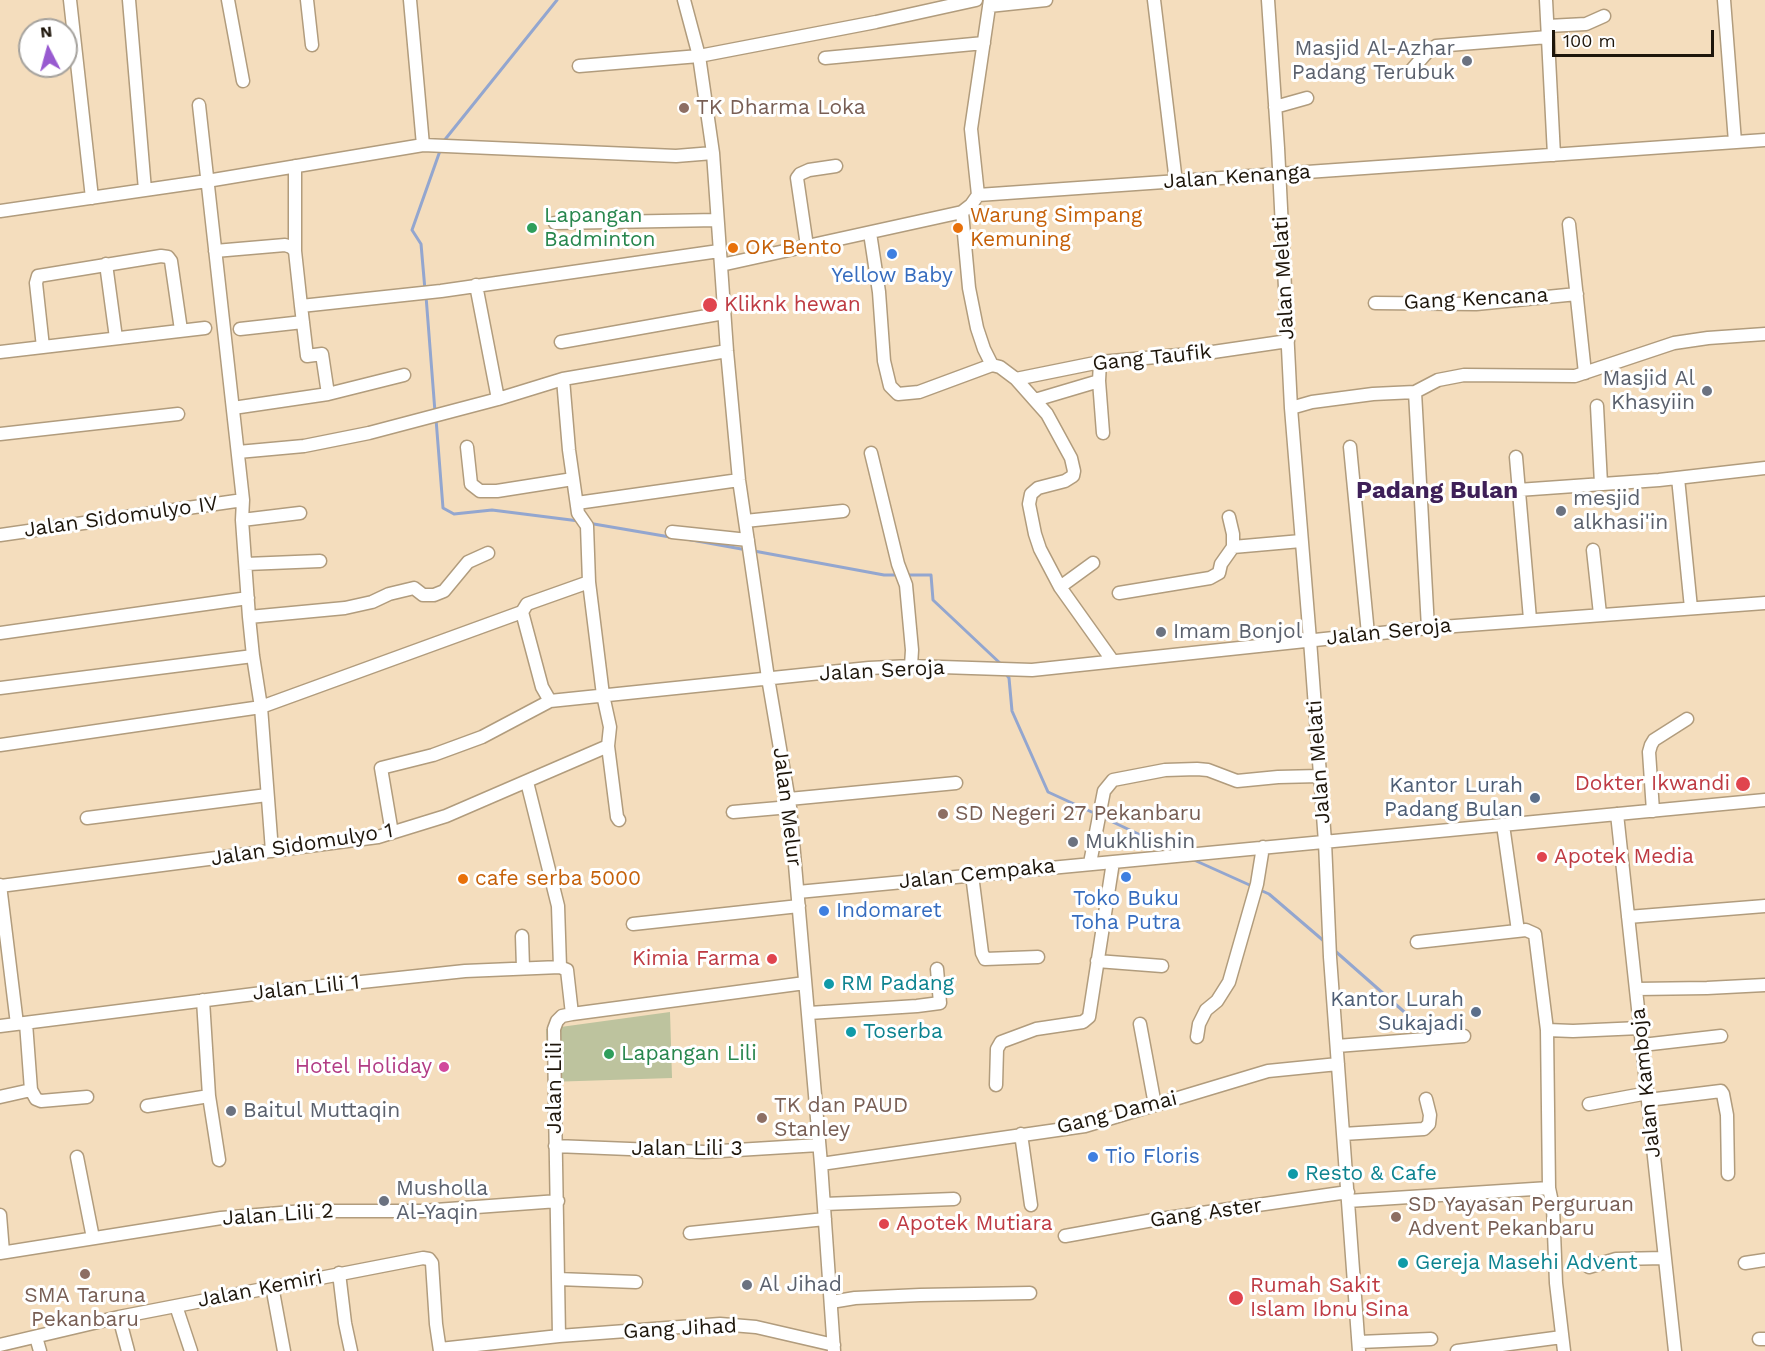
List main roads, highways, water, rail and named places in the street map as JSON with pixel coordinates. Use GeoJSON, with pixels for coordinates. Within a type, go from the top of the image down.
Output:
{"type":"FeatureCollection","features":[{"type":"Feature","properties":{"kind":"waterway"},"geometry":{"type":"LineString","coordinates":[[443,142],[557,0]]}},
{"type":"Feature","properties":{"kind":"waterway"},"geometry":{"type":"LineString","coordinates":[[425,290],[421,244],[412,230],[441,148]]}},
{"type":"Feature","properties":{"kind":"waterway"},"geometry":{"type":"LineString","coordinates":[[426,296],[435,412]]}},
{"type":"Feature","properties":{"kind":"waterway"},"geometry":{"type":"LineString","coordinates":[[436,419],[443,508],[454,514],[492,510],[579,521]]}},
{"type":"Feature","properties":{"kind":"waterway"},"geometry":{"type":"LineString","coordinates":[[588,523],[670,537]]}},
{"type":"Feature","properties":{"kind":"waterway"},"geometry":{"type":"LineString","coordinates":[[686,539],[747,550]]}},
{"type":"Feature","properties":{"kind":"waterway"},"geometry":{"type":"LineString","coordinates":[[754,551],[884,575],[898,575]]}},
{"type":"Feature","properties":{"kind":"waterway"},"geometry":{"type":"LineString","coordinates":[[904,575],[931,575],[933,600],[1002,665]]}},
{"type":"Feature","properties":{"kind":"waterway"},"geometry":{"type":"LineString","coordinates":[[1006,674],[1009,678],[1012,711],[1048,792],[1096,814]]}},
{"type":"Feature","properties":{"kind":"waterway"},"geometry":{"type":"LineString","coordinates":[[1102,817],[1177,852]]}},
{"type":"Feature","properties":{"kind":"waterway"},"geometry":{"type":"LineString","coordinates":[[1194,860],[1254,887]]}},
{"type":"Feature","properties":{"kind":"waterway"},"geometry":{"type":"LineString","coordinates":[[1260,890],[1269,894],[1325,942]]}},
{"type":"Feature","properties":{"kind":"waterway"},"geometry":{"type":"LineString","coordinates":[[1334,950],[1427,1032]]}},
{"type":"Feature","properties":{"kind":"place","name":"Masjid Al-Azhar Padang Terubuk"},"geometry":{"type":"Point","coordinates":[1467,61]}},
{"type":"Feature","properties":{"kind":"place","name":"TK Dharma Loka"},"geometry":{"type":"Point","coordinates":[684,108]}},
{"type":"Feature","properties":{"kind":"place","name":"Lapangan Badminton"},"geometry":{"type":"Point","coordinates":[532,228]}},
{"type":"Feature","properties":{"kind":"place","name":"Warung Simpang Kemuning"},"geometry":{"type":"Point","coordinates":[958,228]}},
{"type":"Feature","properties":{"kind":"place","name":"OK Bento"},"geometry":{"type":"Point","coordinates":[733,248]}},
{"type":"Feature","properties":{"kind":"place","name":"Yellow Baby"},"geometry":{"type":"Point","coordinates":[892,254]}},
{"type":"Feature","properties":{"kind":"place","name":"Kliknk hewan"},"geometry":{"type":"Point","coordinates":[710,305]}},
{"type":"Feature","properties":{"kind":"place","name":"Masjid Al Khasyiin"},"geometry":{"type":"Point","coordinates":[1707,391]}},
{"type":"Feature","properties":{"kind":"place","name":"mesjid alkhasi'in"},"geometry":{"type":"Point","coordinates":[1561,511]}},
{"type":"Feature","properties":{"kind":"place","name":"Imam Bonjol"},"geometry":{"type":"Point","coordinates":[1161,632]}},
{"type":"Feature","properties":{"kind":"place","name":"Dokter Ikwandi"},"geometry":{"type":"Point","coordinates":[1743,784]}},
{"type":"Feature","properties":{"kind":"place","name":"Kantor Lurah Padang Bulan"},"geometry":{"type":"Point","coordinates":[1535,798]}},
{"type":"Feature","properties":{"kind":"place","name":"SD Negeri 27 Pekanbaru"},"geometry":{"type":"Point","coordinates":[943,814]}},
{"type":"Feature","properties":{"kind":"place","name":"Mukhlishin"},"geometry":{"type":"Point","coordinates":[1073,842]}},
{"type":"Feature","properties":{"kind":"place","name":"Apotek Media"},"geometry":{"type":"Point","coordinates":[1542,857]}},
{"type":"Feature","properties":{"kind":"place","name":"Toko Buku Toha Putra"},"geometry":{"type":"Point","coordinates":[1126,877]}},
{"type":"Feature","properties":{"kind":"place","name":"cafe serba 5000"},"geometry":{"type":"Point","coordinates":[463,879]}},
{"type":"Feature","properties":{"kind":"place","name":"Indomaret"},"geometry":{"type":"Point","coordinates":[824,911]}},
{"type":"Feature","properties":{"kind":"place","name":"Kimia Farma"},"geometry":{"type":"Point","coordinates":[772,959]}},
{"type":"Feature","properties":{"kind":"place","name":"RM Padang"},"geometry":{"type":"Point","coordinates":[829,984]}},
{"type":"Feature","properties":{"kind":"place","name":"Kantor Lurah Sukajadi"},"geometry":{"type":"Point","coordinates":[1476,1012]}},
{"type":"Feature","properties":{"kind":"place","name":"Toserba"},"geometry":{"type":"Point","coordinates":[851,1032]}},
{"type":"Feature","properties":{"kind":"place","name":"Lapangan Lili"},"geometry":{"type":"Point","coordinates":[609,1054]}},
{"type":"Feature","properties":{"kind":"place","name":"Hotel Holiday"},"geometry":{"type":"Point","coordinates":[444,1067]}},
{"type":"Feature","properties":{"kind":"place","name":"Baitul Muttaqin"},"geometry":{"type":"Point","coordinates":[231,1111]}},
{"type":"Feature","properties":{"kind":"place","name":"TK dan PAUD Stanley"},"geometry":{"type":"Point","coordinates":[762,1118]}},
{"type":"Feature","properties":{"kind":"place","name":"Tio Floris"},"geometry":{"type":"Point","coordinates":[1093,1157]}},
{"type":"Feature","properties":{"kind":"place","name":"Resto & Cafe"},"geometry":{"type":"Point","coordinates":[1293,1174]}},
{"type":"Feature","properties":{"kind":"place","name":"Musholla Al-Yaqin"},"geometry":{"type":"Point","coordinates":[384,1201]}},
{"type":"Feature","properties":{"kind":"place","name":"SD Yayasan Perguruan Advent Pekanbaru"},"geometry":{"type":"Point","coordinates":[1396,1217]}},
{"type":"Feature","properties":{"kind":"place","name":"Apotek Mutiara"},"geometry":{"type":"Point","coordinates":[884,1224]}},
{"type":"Feature","properties":{"kind":"place","name":"Gereja Masehi Advent"},"geometry":{"type":"Point","coordinates":[1403,1263]}},
{"type":"Feature","properties":{"kind":"place","name":"SMA Taruna Pekanbaru"},"geometry":{"type":"Point","coordinates":[85,1274]}},
{"type":"Feature","properties":{"kind":"place","name":"Al Jihad"},"geometry":{"type":"Point","coordinates":[747,1285]}},
{"type":"Feature","properties":{"kind":"place","name":"Rumah Sakit Islam Ibnu Sina"},"geometry":{"type":"Point","coordinates":[1236,1298]}},
{"type":"Feature","properties":{"kind":"district","name":"Padang Bulan"},"geometry":{"type":"Point","coordinates":[1437,491]}}]}
